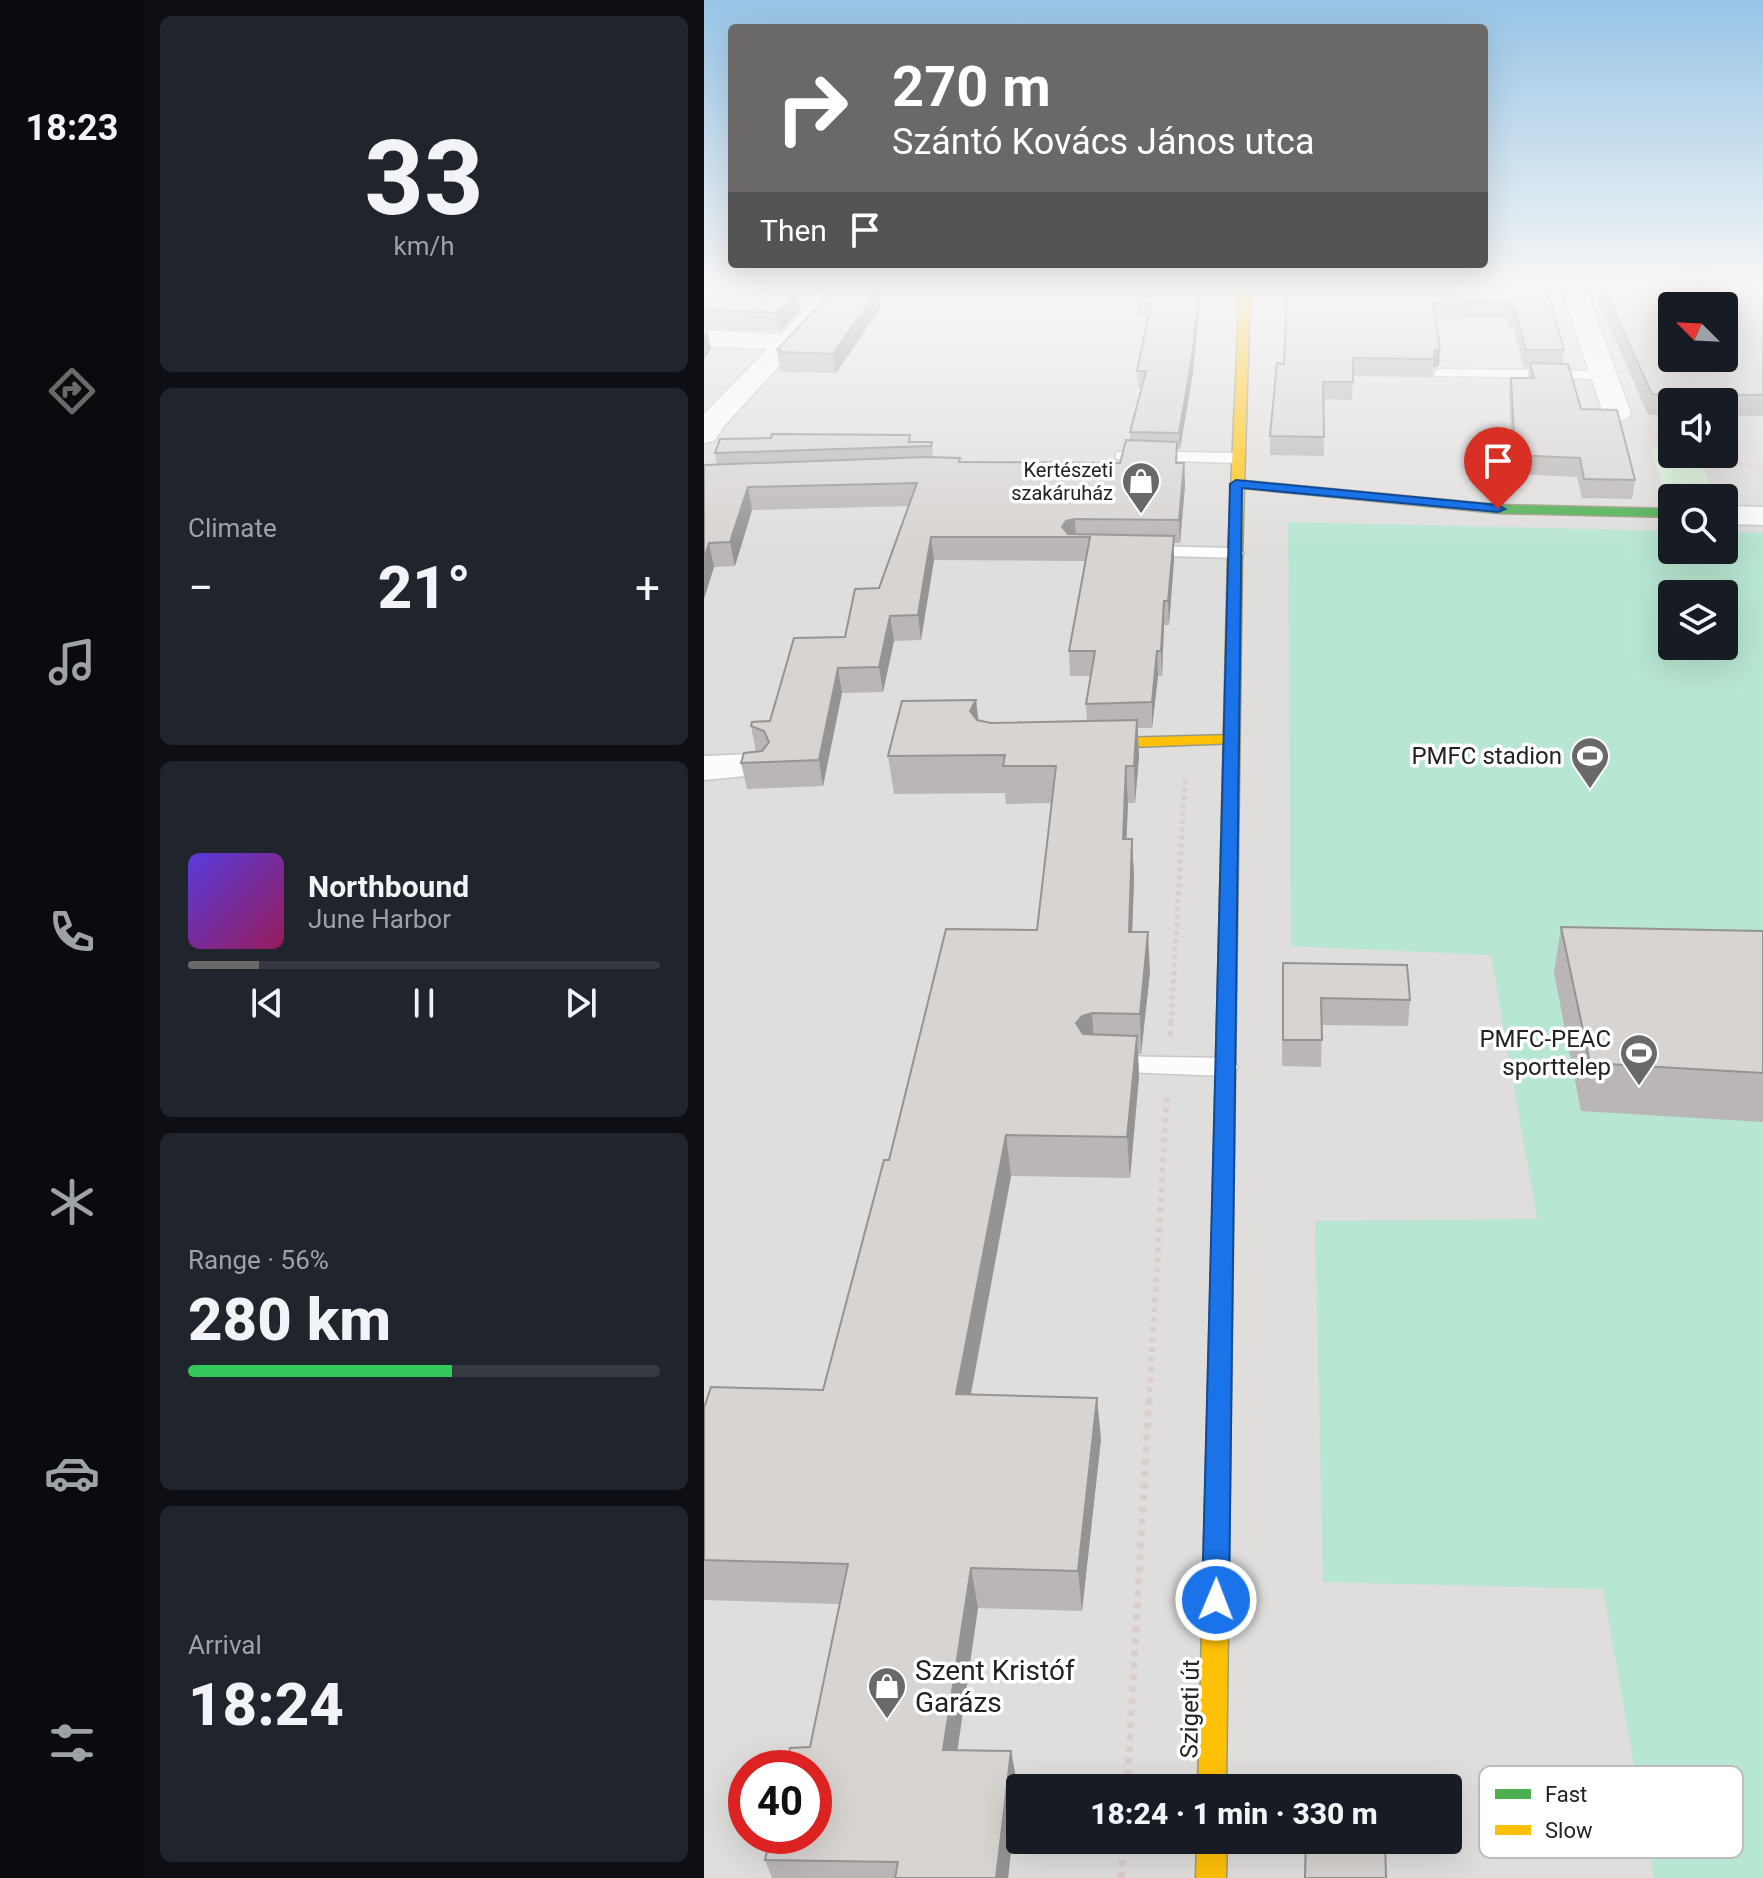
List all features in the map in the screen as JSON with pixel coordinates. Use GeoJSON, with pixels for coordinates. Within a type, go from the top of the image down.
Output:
{"type":"FeatureCollection","features":[{"type":"Feature","properties":{"kind":"street"},"geometry":{"type":"LineString","coordinates":[[704,435],[757,375]]}},
{"type":"Feature","properties":{"kind":"street","name":"Szigeti út"},"geometry":{"type":"LineString","coordinates":[[1212,1774],[1236,484],[1241,375]]}},
{"type":"Feature","properties":{"kind":"street"},"geometry":{"type":"LineString","coordinates":[[1604,375],[1617,413]]}},
{"type":"Feature","properties":{"kind":"street"},"geometry":{"type":"LineString","coordinates":[[1236,484],[1498,509],[1658,513]]}},
{"type":"Feature","properties":{"kind":"street"},"geometry":{"type":"LineString","coordinates":[[1738,515],[1763,516]]}},
{"type":"Feature","properties":{"kind":"street"},"geometry":{"type":"LineString","coordinates":[[1054,744],[1232,740]]}},
{"type":"Feature","properties":{"kind":"street"},"geometry":{"type":"LineString","coordinates":[[704,768],[753,766]]}},
{"type":"Feature","properties":{"kind":"street"},"geometry":{"type":"LineString","coordinates":[[1211,1878],[1212,1854]]}},
{"type":"Feature","properties":{"kind":"lane"},"geometry":{"type":"LineString","coordinates":[[1574,375],[1604,375]]}},
{"type":"Feature","properties":{"kind":"lane"},"geometry":{"type":"LineString","coordinates":[[1122,456],[1237,458]]}},
{"type":"Feature","properties":{"kind":"lane"},"geometry":{"type":"LineString","coordinates":[[1122,551],[1235,553]]}},
{"type":"Feature","properties":{"kind":"lane"},"geometry":{"type":"LineString","coordinates":[[1095,1065],[1225,1067]]}},
{"type":"Feature","properties":{"kind":"path"},"geometry":{"type":"LineString","coordinates":[[1738,462],[1763,471]]}},
{"type":"Feature","properties":{"kind":"path"},"geometry":{"type":"LineString","coordinates":[[1128,1774],[1187,741]]}},
{"type":"Feature","properties":{"kind":"path"},"geometry":{"type":"LineString","coordinates":[[1121,1878],[1123,1854]]}},
{"type":"Feature","properties":{"kind":"shaded area"},"geometry":{"type":"Polygon","coordinates":[[[704,375],[1763,375],[1763,1878],[704,1878],[704,375]]]}},
{"type":"Feature","properties":{"kind":"green space"},"geometry":{"type":"Polygon","coordinates":[[[1651,449],[1658,449],[1658,468],[1703,468],[1709,484],[1662,483],[1651,449]]]}},
{"type":"Feature","properties":{"kind":"green space","name":"PMFC-PEAC sporttelep"},"geometry":{"type":"Polygon","coordinates":[[[1288,522],[1658,531],[1658,564],[1738,564],[1738,532],[1763,533],[1763,1878],[1654,1878],[1650,1858],[1743,1858],[1743,1766],[1634,1766],[1603,1589],[1323,1582],[1315,1221],[1537,1219],[1491,955],[1291,946],[1288,522]]]}},
{"type":"Feature","properties":{"kind":"building"},"geometry":{"type":"Polygon","coordinates":[[[1145,375],[1189,375],[1179,433],[1130,432],[1145,375]]]}},
{"type":"Feature","properties":{"kind":"building"},"geometry":{"type":"Polygon","coordinates":[[[1276,375],[1353,375],[1353,382],[1323,382],[1324,437],[1270,436],[1276,375]]]}},
{"type":"Feature","properties":{"kind":"building"},"geometry":{"type":"Polygon","coordinates":[[[1533,375],[1571,375],[1581,409],[1617,410],[1635,480],[1584,479],[1580,458],[1515,455],[1511,378],[1534,378],[1533,375]]]}},
{"type":"Feature","properties":{"kind":"building"},"geometry":{"type":"Polygon","coordinates":[[[1643,375],[1763,375],[1763,395],[1738,395],[1738,388],[1658,388],[1658,394],[1652,394],[1643,375]]]}},
{"type":"Feature","properties":{"kind":"building"},"geometry":{"type":"Polygon","coordinates":[[[772,434],[910,435],[909,442],[932,442],[931,446],[715,453],[720,439],[771,438],[772,434]]]}},
{"type":"Feature","properties":{"kind":"building"},"geometry":{"type":"Polygon","coordinates":[[[1126,440],[1177,442],[1176,463],[1184,463],[1179,520],[1075,519],[1066,521],[1062,527],[1068,534],[1174,536],[1168,601],[1164,601],[1161,651],[1157,651],[1152,702],[1086,704],[1095,651],[1069,651],[1090,537],[931,537],[918,615],[890,616],[879,667],[838,668],[819,760],[741,763],[744,753],[762,751],[769,742],[764,731],[751,726],[752,722],[770,721],[794,638],[845,637],[855,589],[879,588],[917,483],[748,487],[730,542],[709,543],[704,560],[704,465],[926,457],[960,458],[959,462],[1120,463],[1126,440]]]}},
{"type":"Feature","properties":{"kind":"building"},"geometry":{"type":"Polygon","coordinates":[[[976,700],[970,711],[977,720],[991,723],[1137,720],[1134,766],[1126,766],[1123,839],[1132,839],[1129,932],[1148,932],[1140,1014],[1092,1013],[1082,1016],[1076,1023],[1083,1034],[1137,1036],[1127,1137],[1006,1135],[956,1394],[1097,1398],[1078,1571],[971,1568],[943,1750],[1011,1751],[996,1878],[895,1878],[898,1862],[765,1860],[766,1854],[832,1854],[832,1750],[790,1750],[810,1747],[848,1564],[704,1560],[704,1408],[711,1387],[823,1390],[884,1160],[889,1160],[946,929],[1037,930],[1056,766],[1003,766],[1005,755],[888,756],[902,701],[976,700]]]}},
{"type":"Feature","properties":{"kind":"building"},"geometry":{"type":"Polygon","coordinates":[[[1561,927],[1763,931],[1763,1073],[1590,1063],[1561,927]]]}},
{"type":"Feature","properties":{"kind":"building"},"geometry":{"type":"Polygon","coordinates":[[[1283,963],[1407,965],[1410,1000],[1321,998],[1322,1040],[1283,1040],[1283,963]]]}},
{"type":"Feature","properties":{"kind":"building"},"geometry":{"type":"Polygon","coordinates":[[[1306,1854],[1385,1854],[1386,1878],[1305,1878],[1306,1854]]]}},
{"type":"Feature","properties":{"kind":"traffic: fast"},"geometry":{"type":"LineString","coordinates":[[1236,484],[1498,509],[1658,513]]}},
{"type":"Feature","properties":{"kind":"traffic: fast"},"geometry":{"type":"LineString","coordinates":[[1224,1152],[1235,556]]}},
{"type":"Feature","properties":{"kind":"traffic: slow"},"geometry":{"type":"LineString","coordinates":[[1235,556],[1242,375]]}},
{"type":"Feature","properties":{"kind":"traffic: slow"},"geometry":{"type":"LineString","coordinates":[[1078,744],[1232,740]]}},
{"type":"Feature","properties":{"kind":"traffic: slow"},"geometry":{"type":"LineString","coordinates":[[1212,1774],[1224,1152]]}},
{"type":"Feature","properties":{"kind":"traffic: slow"},"geometry":{"type":"LineString","coordinates":[[1211,1878],[1212,1854]]}},
{"type":"Feature","properties":{"kind":"place","name":"Kertészeti szakáruház"},"geometry":{"type":"Point","coordinates":[1141,515]}},
{"type":"Feature","properties":{"kind":"place","name":"PMFC stadion"},"geometry":{"type":"Point","coordinates":[1590,790]}},
{"type":"Feature","properties":{"kind":"place","name":"PMFC-PEAC sporttelep"},"geometry":{"type":"Point","coordinates":[1639,1087]}},
{"type":"Feature","properties":{"kind":"place","name":"Szent Kristóf Garázs"},"geometry":{"type":"Point","coordinates":[887,1720]}},
{"type":"Feature","properties":{"kind":"route"},"geometry":{"type":"LineString","coordinates":[[1216,1600],[1236,484],[1498,509]]}}]}
